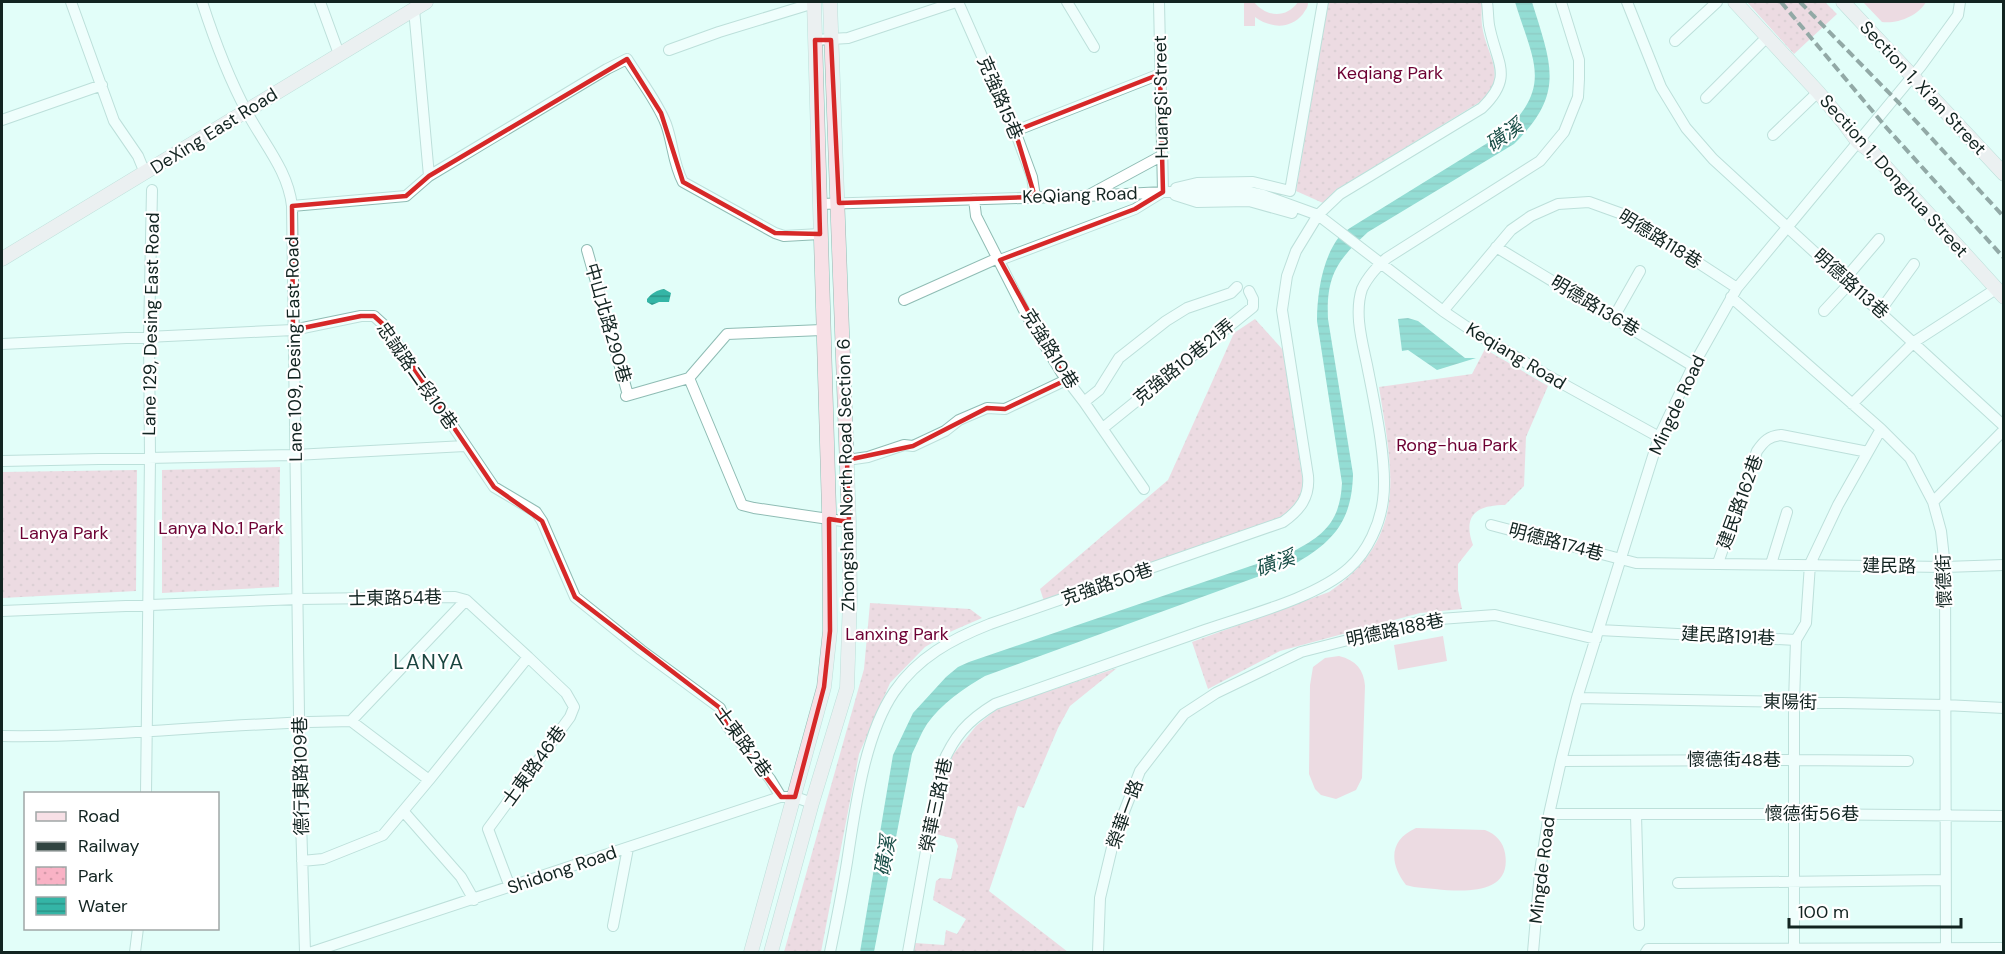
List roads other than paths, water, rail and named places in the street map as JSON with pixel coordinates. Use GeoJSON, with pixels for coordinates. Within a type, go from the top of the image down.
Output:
{"type":"FeatureCollection","features":[{"type":"Feature","properties":{"kind":"main road"},"geometry":{"type":"LineString","coordinates":[[813,2],[820,204]]}},
{"type":"Feature","properties":{"kind":"main road"},"geometry":{"type":"LineString","coordinates":[[830,2],[838,203]]}},
{"type":"Feature","properties":{"kind":"main road","name":"Section 1, Donghua Street"},"geometry":{"type":"LineString","coordinates":[[1735,2],[1768,36],[1858,142],[1874,153],[2000,293]]}},
{"type":"Feature","properties":{"kind":"main road","name":"Section 1, Xi'an Street"},"geometry":{"type":"LineString","coordinates":[[1843,2],[2001,166]]}},
{"type":"Feature","properties":{"kind":"main road","name":"DeXing East Road"},"geometry":{"type":"LineString","coordinates":[[2,259],[420,4]]}},
{"type":"Feature","properties":{"kind":"main road","name":"Zhongshan North Road Section 6"},"geometry":{"type":"LineString","coordinates":[[771,952],[847,688],[850,598],[849,522],[838,203]]}},
{"type":"Feature","properties":{"kind":"main road","name":"Zhongshan North Road Section 6"},"geometry":{"type":"LineString","coordinates":[[751,952],[824,687],[830,631],[820,204]]}},
{"type":"Feature","properties":{"kind":"street"},"geometry":{"type":"LineString","coordinates":[[71,2],[114,121],[138,156],[146,173]]}},
{"type":"Feature","properties":{"kind":"street","name":"Lane 109, Desing East Road"},"geometry":{"type":"LineString","coordinates":[[202,2],[216,44],[246,111],[283,172],[290,192],[298,599]]}},
{"type":"Feature","properties":{"kind":"street"},"geometry":{"type":"LineString","coordinates":[[320,2],[339,54]]}},
{"type":"Feature","properties":{"kind":"street"},"geometry":{"type":"LineString","coordinates":[[669,50],[813,2]]}},
{"type":"Feature","properties":{"kind":"street"},"geometry":{"type":"LineString","coordinates":[[815,40],[848,38],[957,2]]}},
{"type":"Feature","properties":{"kind":"street","name":"克強路15巷"},"geometry":{"type":"LineString","coordinates":[[957,2],[1015,131],[1032,177],[1035,197]]}},
{"type":"Feature","properties":{"kind":"street"},"geometry":{"type":"LineString","coordinates":[[1067,2],[1094,47]]}},
{"type":"Feature","properties":{"kind":"street","name":"HuangSi Street"},"geometry":{"type":"LineString","coordinates":[[1159,2],[1163,192]]}},
{"type":"Feature","properties":{"kind":"street"},"geometry":{"type":"LineString","coordinates":[[904,300],[999,259],[1135,209],[1163,192],[1197,183],[1253,182],[1290,191],[1323,2]]}},
{"type":"Feature","properties":{"kind":"street","name":"克強路50巷"},"geometry":{"type":"LineString","coordinates":[[830,952],[855,808],[868,752],[879,717],[895,691],[914,669],[936,650],[961,636],[1283,522],[1302,505],[1306,496],[1308,476],[1282,310],[1287,276],[1296,251],[1318,215],[1340,194],[1482,108],[1493,97],[1501,79],[1501,67],[1490,26],[1488,2]]}},
{"type":"Feature","properties":{"kind":"street"},"geometry":{"type":"LineString","coordinates":[[1380,264],[1540,161],[1564,132],[1578,97],[1579,79],[1578,60],[1561,2]]}},
{"type":"Feature","properties":{"kind":"street","name":"明德路113巷"},"geometry":{"type":"LineString","coordinates":[[1627,2],[1660,87],[1686,128],[1713,159],[1914,342],[2004,428]]}},
{"type":"Feature","properties":{"kind":"street"},"geometry":{"type":"LineString","coordinates":[[1674,41],[1717,2]]}},
{"type":"Feature","properties":{"kind":"street","name":"Mingde Road"},"geometry":{"type":"LineString","coordinates":[[1533,952],[1539,871],[1549,814],[1576,698],[1659,437],[1734,292],[1913,76],[1958,15],[1960,2]]}},
{"type":"Feature","properties":{"kind":"street"},"geometry":{"type":"LineString","coordinates":[[420,4],[429,176]]}},
{"type":"Feature","properties":{"kind":"street"},"geometry":{"type":"LineString","coordinates":[[1706,98],[1768,36]]}},
{"type":"Feature","properties":{"kind":"street"},"geometry":{"type":"LineString","coordinates":[[292,206],[406,196],[429,176],[627,59],[664,120],[678,173],[684,182],[775,233],[784,236],[820,234]]}},
{"type":"Feature","properties":{"kind":"street"},"geometry":{"type":"LineString","coordinates":[[1015,131],[1160,74]]}},
{"type":"Feature","properties":{"kind":"street"},"geometry":{"type":"LineString","coordinates":[[2,120],[102,85]]}},
{"type":"Feature","properties":{"kind":"street"},"geometry":{"type":"LineString","coordinates":[[1773,135],[1818,93]]}},
{"type":"Feature","properties":{"kind":"street"},"geometry":{"type":"LineString","coordinates":[[1087,196],[1163,155]]}},
{"type":"Feature","properties":{"kind":"street","name":"Lane 129, Desing East Road"},"geometry":{"type":"LineString","coordinates":[[146,792],[152,190]]}},
{"type":"Feature","properties":{"kind":"street"},"geometry":{"type":"LineString","coordinates":[[1163,192],[1197,202],[1249,201],[1292,213]]}},
{"type":"Feature","properties":{"kind":"street","name":"KeQiang Road"},"geometry":{"type":"LineString","coordinates":[[838,203],[1163,192],[1249,192],[1318,215],[1380,264]]}},
{"type":"Feature","properties":{"kind":"street","name":"克強路10巷"},"geometry":{"type":"LineString","coordinates":[[974,199],[976,216],[1027,316],[1066,380],[1103,428],[1144,489]]}},
{"type":"Feature","properties":{"kind":"street","name":"明德路118巷"},"geometry":{"type":"LineString","coordinates":[[1443,311],[1511,230],[1531,216],[1558,204],[1589,202],[1625,215],[1734,292]]}},
{"type":"Feature","properties":{"kind":"street"},"geometry":{"type":"LineString","coordinates":[[820,204],[838,203]]}},
{"type":"Feature","properties":{"kind":"street"},"geometry":{"type":"LineString","coordinates":[[1824,311],[1879,239]]}},
{"type":"Feature","properties":{"kind":"street","name":"明德路136巷"},"geometry":{"type":"LineString","coordinates":[[1496,247],[1694,366]]}},
{"type":"Feature","properties":{"kind":"street","name":"中山北路290巷"},"geometry":{"type":"LineString","coordinates":[[587,250],[627,396],[689,378]]}},
{"type":"Feature","properties":{"kind":"street","name":"Keqiang Road"},"geometry":{"type":"LineString","coordinates":[[1380,264],[1443,311],[1499,348],[1659,437]]}},
{"type":"Feature","properties":{"kind":"street","name":"榮華三路1巷"},"geometry":{"type":"LineString","coordinates":[[908,952],[941,767],[950,746],[978,714],[995,704],[1272,607],[1324,586],[1351,567],[1371,538],[1379,520],[1384,488],[1380,442],[1358,312],[1363,289],[1380,264]]}},
{"type":"Feature","properties":{"kind":"street"},"geometry":{"type":"LineString","coordinates":[[1880,311],[1914,264]]}},
{"type":"Feature","properties":{"kind":"street"},"geometry":{"type":"LineString","coordinates":[[1614,317],[1640,271]]}},
{"type":"Feature","properties":{"kind":"street"},"geometry":{"type":"LineString","coordinates":[[1084,402],[1099,390],[1119,358],[1166,321],[1187,308],[1231,293],[1238,286]]}},
{"type":"Feature","properties":{"kind":"street","name":"克強路10巷21弄"},"geometry":{"type":"LineString","coordinates":[[1103,428],[1253,307],[1253,299],[1249,291]]}},
{"type":"Feature","properties":{"kind":"street","name":"懷德街"},"geometry":{"type":"LineString","coordinates":[[1734,292],[1910,458],[1933,501],[1941,531],[1945,567],[1946,950]]}},
{"type":"Feature","properties":{"kind":"street"},"geometry":{"type":"LineString","coordinates":[[1852,404],[1914,342],[2000,293]]}},
{"type":"Feature","properties":{"kind":"street","name":"忠誠路二段10巷"},"geometry":{"type":"LineString","coordinates":[[293,330],[361,316],[374,316],[386,327],[465,446]]}},
{"type":"Feature","properties":{"kind":"street"},"geometry":{"type":"LineString","coordinates":[[2,344],[293,330]]}},
{"type":"Feature","properties":{"kind":"street"},"geometry":{"type":"LineString","coordinates":[[822,330],[727,334],[689,378],[742,505],[849,522]]}},
{"type":"Feature","properties":{"kind":"street"},"geometry":{"type":"LineString","coordinates":[[847,460],[868,457],[904,445],[913,446],[945,431],[959,420],[987,408],[1005,409],[1066,380]]}},
{"type":"Feature","properties":{"kind":"street"},"geometry":{"type":"LineString","coordinates":[[1933,501],[2004,428]]}},
{"type":"Feature","properties":{"kind":"street"},"geometry":{"type":"LineString","coordinates":[[1796,640],[1806,623],[1810,564],[1838,505],[1881,429]]}},
{"type":"Feature","properties":{"kind":"street","name":"建民路162巷"},"geometry":{"type":"LineString","coordinates":[[1718,563],[1757,451],[1765,440],[1781,435],[1868,453]]}},
{"type":"Feature","properties":{"kind":"street"},"geometry":{"type":"LineString","coordinates":[[2,461],[295,455],[465,446]]}},
{"type":"Feature","properties":{"kind":"street","name":"士東路2巷"},"geometry":{"type":"LineString","coordinates":[[465,446],[494,487],[536,512],[575,597],[641,650],[720,708],[727,726],[770,779],[781,797]]}},
{"type":"Feature","properties":{"kind":"street"},"geometry":{"type":"LineString","coordinates":[[1771,564],[1787,512]]}},
{"type":"Feature","properties":{"kind":"street","name":"明德路174巷"},"geometry":{"type":"LineString","coordinates":[[1491,525],[1620,560]]}},
{"type":"Feature","properties":{"kind":"street","name":"建民路"},"geometry":{"type":"LineString","coordinates":[[1620,560],[1636,563],[1945,567],[2004,565]]}},
{"type":"Feature","properties":{"kind":"street","name":"士東路54巷"},"geometry":{"type":"LineString","coordinates":[[2,611],[148,607],[298,599],[455,597],[466,600],[528,657]]}},
{"type":"Feature","properties":{"kind":"street","name":"德行東路109巷"},"geometry":{"type":"LineString","coordinates":[[298,599],[305,952]]}},
{"type":"Feature","properties":{"kind":"street"},"geometry":{"type":"LineString","coordinates":[[351,721],[466,600]]}},
{"type":"Feature","properties":{"kind":"street","name":"明德路188巷"},"geometry":{"type":"LineString","coordinates":[[1301,652],[1426,620],[1464,616],[1495,615],[1597,634]]}},
{"type":"Feature","properties":{"kind":"street","name":"建民路191巷"},"geometry":{"type":"LineString","coordinates":[[1597,634],[1796,640],[1794,950]]}},
{"type":"Feature","properties":{"kind":"street","name":"榮華一路"},"geometry":{"type":"LineString","coordinates":[[1098,952],[1102,887],[1115,835],[1140,771],[1184,714],[1216,693],[1301,652]]}},
{"type":"Feature","properties":{"kind":"street"},"geometry":{"type":"LineString","coordinates":[[302,861],[323,859],[383,835],[528,657]]}},
{"type":"Feature","properties":{"kind":"street","name":"士東路46巷"},"geometry":{"type":"LineString","coordinates":[[510,887],[488,829],[570,717],[574,707],[566,693],[528,657]]}},
{"type":"Feature","properties":{"kind":"street","name":"東陽街"},"geometry":{"type":"LineString","coordinates":[[1576,698],[2004,708]]}},
{"type":"Feature","properties":{"kind":"street"},"geometry":{"type":"LineString","coordinates":[[2,736],[45,737],[351,721],[429,780]]}},
{"type":"Feature","properties":{"kind":"street","name":"懷德街48巷"},"geometry":{"type":"LineString","coordinates":[[1561,760],[1908,761]]}},
{"type":"Feature","properties":{"kind":"street","name":"Shidong Road"},"geometry":{"type":"LineString","coordinates":[[312,952],[781,797],[795,797],[813,803]]}},
{"type":"Feature","properties":{"kind":"street"},"geometry":{"type":"LineString","coordinates":[[404,812],[461,877],[474,900]]}},
{"type":"Feature","properties":{"kind":"street","name":"懷德街56巷"},"geometry":{"type":"LineString","coordinates":[[1549,814],[2004,816]]}},
{"type":"Feature","properties":{"kind":"street"},"geometry":{"type":"LineString","coordinates":[[1636,815],[1639,925]]}},
{"type":"Feature","properties":{"kind":"street"},"geometry":{"type":"LineString","coordinates":[[613,926],[628,848]]}},
{"type":"Feature","properties":{"kind":"street"},"geometry":{"type":"LineString","coordinates":[[1678,883],[1945,880]]}},
{"type":"Feature","properties":{"kind":"street"},"geometry":{"type":"LineString","coordinates":[[135,952],[138,930]]}},
{"type":"Feature","properties":{"kind":"street"},"geometry":{"type":"LineString","coordinates":[[1646,952],[1648,949],[1946,950],[2004,948]]}},
{"type":"Feature","properties":{"kind":"water","name":"磺溪"},"geometry":{"type":"Polygon","coordinates":[[[1515,2],[1532,2],[1545,43],[1550,77],[1548,93],[1530,126],[1514,144],[1368,232],[1341,260],[1332,280],[1329,291],[1328,319],[1353,474],[1349,503],[1339,526],[1322,545],[1298,562],[985,676],[946,703],[927,724],[912,754],[874,952],[860,952],[893,755],[913,713],[946,677],[958,667],[969,662],[1292,552],[1322,533],[1329,525],[1338,507],[1342,483],[1317,321],[1319,289],[1328,256],[1344,232],[1502,134],[1518,117],[1534,87],[1535,72],[1533,57],[1515,2]]]}},
{"type":"Feature","properties":{"kind":"water"},"geometry":{"type":"Polygon","coordinates":[[[664,289],[671,293],[669,302],[652,305],[647,302],[653,293],[664,289]]]}},
{"type":"Feature","properties":{"kind":"water"},"geometry":{"type":"Polygon","coordinates":[[[1408,318],[1418,321],[1465,358],[1476,358],[1437,370],[1408,350],[1402,351],[1398,319],[1408,318]]]}},
{"type":"Feature","properties":{"kind":"railway"},"geometry":{"type":"LineString","coordinates":[[1781,2],[1885,126],[2004,258]]}},
{"type":"Feature","properties":{"kind":"railway"},"geometry":{"type":"LineString","coordinates":[[1800,2],[1901,105],[2004,217]]}},
{"type":"Feature","properties":{"kind":"district","name":"LANYA"},"geometry":{"type":"Point","coordinates":[429,662]}},
{"type":"Feature","properties":{"kind":"park label","name":"Keqiang Park"},"geometry":{"type":"Point","coordinates":[1390,73]}},
{"type":"Feature","properties":{"kind":"park label","name":"Rong-hua Park"},"geometry":{"type":"Point","coordinates":[1457,445]}},
{"type":"Feature","properties":{"kind":"park label","name":"Lanya No.1 Park"},"geometry":{"type":"Point","coordinates":[221,528]}},
{"type":"Feature","properties":{"kind":"park label","name":"Lanya Park"},"geometry":{"type":"Point","coordinates":[64,533]}},
{"type":"Feature","properties":{"kind":"park label","name":"Lanxing Park"},"geometry":{"type":"Point","coordinates":[897,634]}}]}
